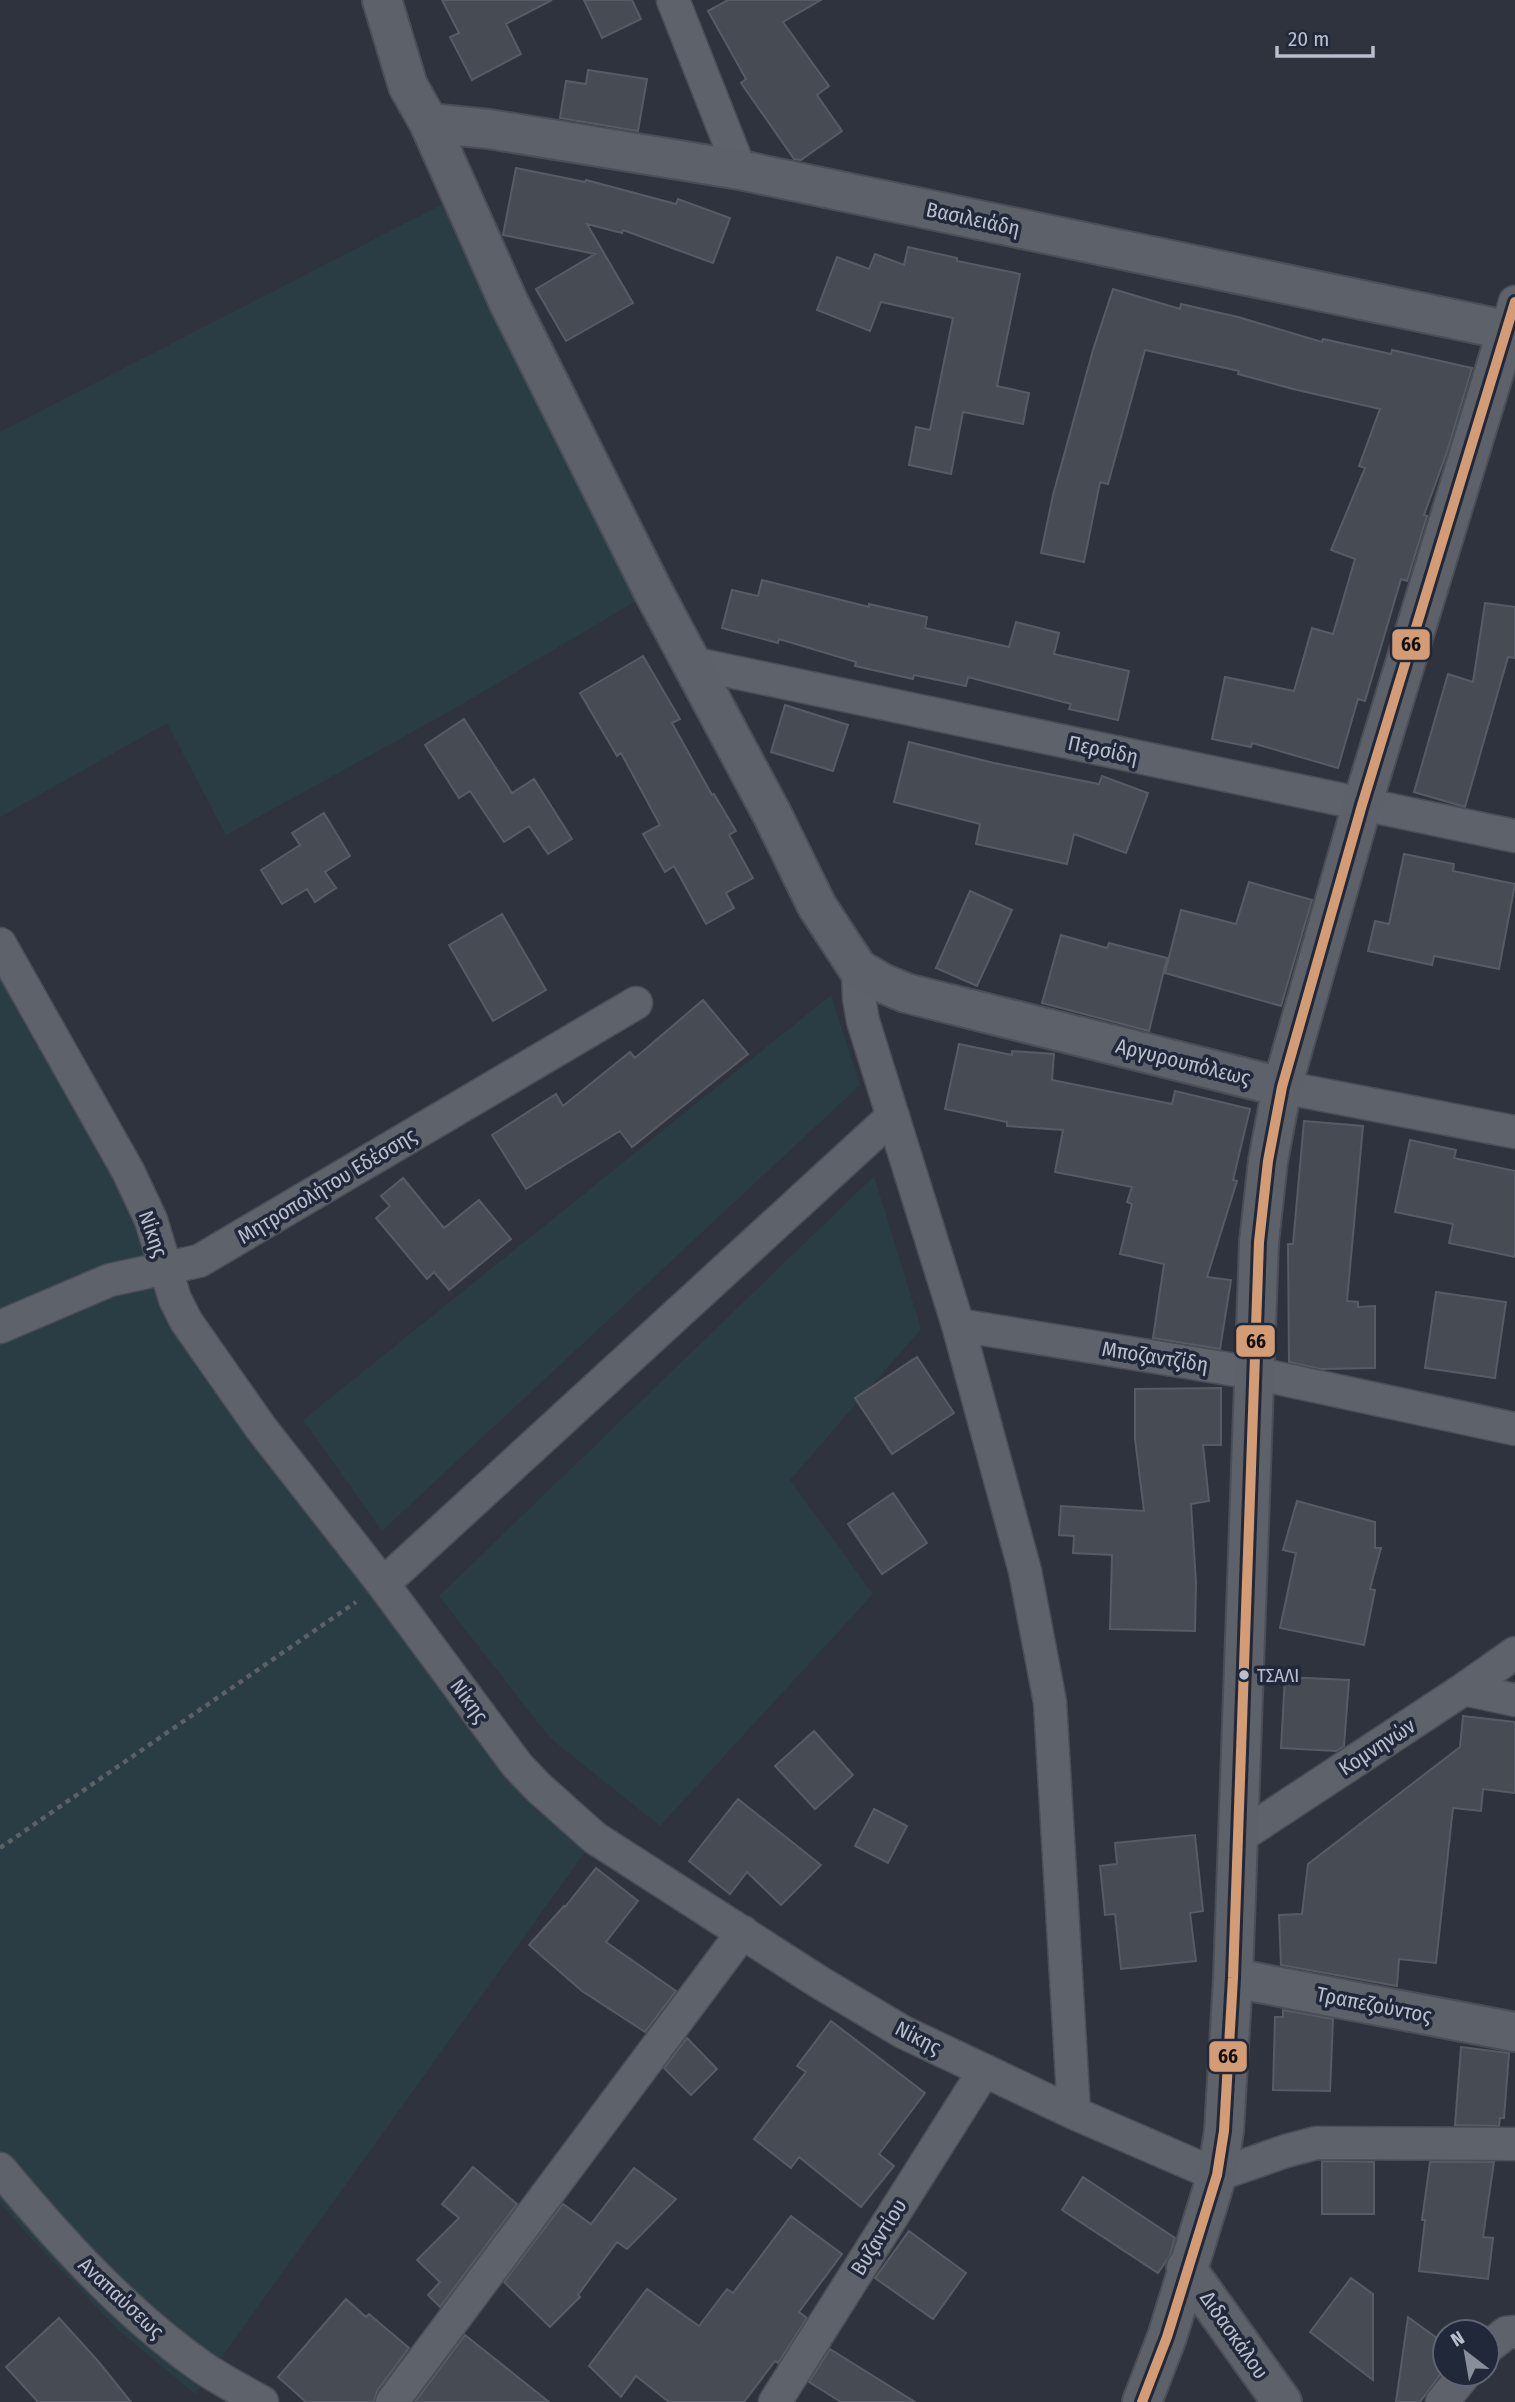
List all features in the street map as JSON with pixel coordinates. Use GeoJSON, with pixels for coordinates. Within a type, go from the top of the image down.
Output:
{"type":"FeatureCollection","features":[{"type":"Feature","properties":{"kind":"street"},"geometry":{"type":"LineString","coordinates":[[382,0],[402,71],[429,123],[508,301],[653,591],[772,814],[817,906],[858,969],[863,1021],[958,1325],[1025,1571],[1050,1702],[1074,2113]]}},
{"type":"Feature","properties":{"kind":"street"},"geometry":{"type":"LineString","coordinates":[[673,0],[740,170]]}},
{"type":"Feature","properties":{"kind":"street","name":"Βασιλειάδη"},"geometry":{"type":"LineString","coordinates":[[429,123],[489,129],[740,170],[1512,321]]}},
{"type":"Feature","properties":{"kind":"street"},"geometry":{"type":"LineString","coordinates":[[1142,2402],[1167,2337],[1186,2267],[1217,2175],[1224,2131],[1233,1978],[1259,1242],[1268,1161],[1282,1087],[1362,805],[1512,321]]}},
{"type":"Feature","properties":{"kind":"street","name":"Περσίδη"},"geometry":{"type":"LineString","coordinates":[[691,663],[1515,836]]}},
{"type":"Feature","properties":{"kind":"street","name":"Νίκης"},"geometry":{"type":"LineString","coordinates":[[0,944],[128,1171],[150,1220],[175,1299],[210,1357],[517,1765],[539,1788],[595,1838],[902,2032],[1074,2113],[1217,2175]]}},
{"type":"Feature","properties":{"kind":"street","name":"Αργυρουπόλεως"},"geometry":{"type":"LineString","coordinates":[[858,969],[906,993],[1282,1087],[1515,1132]]}},
{"type":"Feature","properties":{"kind":"street","name":"Μητροπολήτου Εδέσσης"},"geometry":{"type":"LineString","coordinates":[[0,1327],[110,1279],[199,1261],[636,1003]]}},
{"type":"Feature","properties":{"kind":"street"},"geometry":{"type":"LineString","coordinates":[[383,1584],[893,1116]]}},
{"type":"Feature","properties":{"kind":"street","name":"Μποζαντζίδη"},"geometry":{"type":"LineString","coordinates":[[958,1325],[1254,1373],[1515,1429]]}},
{"type":"Feature","properties":{"kind":"street","name":"Κομνηνών"},"geometry":{"type":"LineString","coordinates":[[1238,1839],[1515,1653]]}},
{"type":"Feature","properties":{"kind":"street"},"geometry":{"type":"LineString","coordinates":[[1464,1689],[1515,1700]]}},
{"type":"Feature","properties":{"kind":"street"},"geometry":{"type":"LineString","coordinates":[[392,2402],[743,1932]]}},
{"type":"Feature","properties":{"kind":"street","name":"Τραπεζούντος"},"geometry":{"type":"LineString","coordinates":[[1233,1978],[1515,2032]]}},
{"type":"Feature","properties":{"kind":"street","name":"Βυζαντίου"},"geometry":{"type":"LineString","coordinates":[[775,2402],[984,2071]]}},
{"type":"Feature","properties":{"kind":"street"},"geometry":{"type":"LineString","coordinates":[[1217,2175],[1316,2143],[1515,2144]]}},
{"type":"Feature","properties":{"kind":"street","name":"Αναπαύσεως"},"geometry":{"type":"LineString","coordinates":[[0,2169],[58,2238],[150,2328],[202,2367],[262,2402]]}},
{"type":"Feature","properties":{"kind":"street","name":"Διδασκάλου"},"geometry":{"type":"LineString","coordinates":[[1186,2267],[1282,2402]]}},
{"type":"Feature","properties":{"kind":"street"},"geometry":{"type":"LineString","coordinates":[[1442,2402],[1454,2388]]}},
{"type":"Feature","properties":{"kind":"path"},"geometry":{"type":"LineString","coordinates":[[0,1848],[383,1584]]}},
{"type":"Feature","properties":{"kind":"shaded area"},"geometry":{"type":"Polygon","coordinates":[[[460,195],[653,591],[452,710],[226,835],[167,723],[0,817],[0,432],[460,195]]]}},
{"type":"Feature","properties":{"kind":"shaded area"},"geometry":{"type":"Polygon","coordinates":[[[0,944],[210,1357],[595,1838],[195,2394],[118,2330],[0,2202],[0,944]]]}},
{"type":"Feature","properties":{"kind":"shaded area"},"geometry":{"type":"Polygon","coordinates":[[[831,995],[860,1085],[382,1531],[303,1420],[831,995]]]}},
{"type":"Feature","properties":{"kind":"shaded area"},"geometry":{"type":"Polygon","coordinates":[[[874,1176],[921,1329],[790,1480],[873,1594],[660,1826],[550,1738],[439,1596],[874,1176]]]}},
{"type":"Feature","properties":{"kind":"building"},"geometry":{"type":"Polygon","coordinates":[[[442,0],[552,0],[506,24],[521,54],[472,80],[450,37],[459,33],[442,0]]]}},
{"type":"Feature","properties":{"kind":"building"},"geometry":{"type":"Polygon","coordinates":[[[584,0],[632,0],[641,19],[602,38],[584,0]]]}},
{"type":"Feature","properties":{"kind":"building"},"geometry":{"type":"Polygon","coordinates":[[[728,0],[821,0],[783,22],[829,86],[817,95],[842,131],[801,160],[794,159],[741,83],[746,79],[708,11],[728,0]]]}},
{"type":"Feature","properties":{"kind":"building"},"geometry":{"type":"Polygon","coordinates":[[[588,70],[647,79],[638,131],[560,118],[566,81],[586,84],[588,70]]]}},
{"type":"Feature","properties":{"kind":"building"},"geometry":{"type":"Polygon","coordinates":[[[516,168],[585,182],[586,180],[676,204],[678,199],[730,218],[713,263],[623,230],[622,233],[587,224],[633,303],[566,341],[536,289],[595,254],[503,235],[516,168]]]}},
{"type":"Feature","properties":{"kind":"building"},"geometry":{"type":"Polygon","coordinates":[[[908,247],[957,258],[957,261],[1020,274],[997,386],[1029,393],[1023,424],[963,412],[951,474],[909,465],[916,427],[930,430],[953,318],[881,302],[870,331],[817,310],[837,257],[869,269],[875,254],[904,265],[908,247]]]}},
{"type":"Feature","properties":{"kind":"building"},"geometry":{"type":"Polygon","coordinates":[[[1113,289],[1180,309],[1181,304],[1238,317],[1322,342],[1323,339],[1391,354],[1392,350],[1472,368],[1447,452],[1424,515],[1427,516],[1407,581],[1401,579],[1365,701],[1358,699],[1338,768],[1252,743],[1251,747],[1212,739],[1225,677],[1294,691],[1312,628],[1333,634],[1355,559],[1331,550],[1365,468],[1359,466],[1380,409],[1293,389],[1238,374],[1239,371],[1145,350],[1108,484],[1100,482],[1084,562],[1041,553],[1053,495],[1093,350],[1113,289]]]}},
{"type":"Feature","properties":{"kind":"building"},"geometry":{"type":"Polygon","coordinates":[[[762,580],[869,607],[869,604],[927,617],[925,628],[1009,647],[1016,622],[1059,633],[1054,654],[1129,671],[1118,720],[1069,709],[1071,704],[968,677],[966,686],[914,675],[913,679],[855,666],[856,662],[779,639],[778,643],[722,628],[732,590],[758,596],[762,580]]]}},
{"type":"Feature","properties":{"kind":"building"},"geometry":{"type":"Polygon","coordinates":[[[1485,603],[1515,607],[1515,658],[1508,657],[1465,807],[1414,792],[1448,674],[1473,682],[1485,603]]]}},
{"type":"Feature","properties":{"kind":"building"},"geometry":{"type":"Polygon","coordinates":[[[643,656],[680,719],[672,723],[712,795],[714,794],[736,831],[729,835],[753,878],[726,893],[734,908],[706,924],[674,866],[665,872],[643,834],[660,825],[621,753],[617,756],[580,693],[643,656]]]}},
{"type":"Feature","properties":{"kind":"building"},"geometry":{"type":"Polygon","coordinates":[[[785,705],[848,725],[833,771],[771,752],[785,705]]]}},
{"type":"Feature","properties":{"kind":"building"},"geometry":{"type":"Polygon","coordinates":[[[464,719],[512,793],[534,779],[572,839],[548,854],[529,826],[504,842],[470,791],[459,798],[425,745],[464,719]]]}},
{"type":"Feature","properties":{"kind":"building"},"geometry":{"type":"Polygon","coordinates":[[[909,742],[994,763],[1099,784],[1102,776],[1148,793],[1126,853],[1074,834],[1067,864],[976,844],[980,824],[894,802],[909,742]]]}},
{"type":"Feature","properties":{"kind":"building"},"geometry":{"type":"Polygon","coordinates":[[[324,813],[350,856],[325,872],[336,888],[315,902],[307,889],[282,904],[261,870],[300,845],[292,833],[324,813]]]}},
{"type":"Feature","properties":{"kind":"building"},"geometry":{"type":"Polygon","coordinates":[[[1404,854],[1454,864],[1453,871],[1515,884],[1499,969],[1434,956],[1432,965],[1368,951],[1375,921],[1389,924],[1404,854]]]}},
{"type":"Feature","properties":{"kind":"building"},"geometry":{"type":"Polygon","coordinates":[[[1249,882],[1312,900],[1281,1006],[1165,973],[1181,910],[1236,924],[1249,882]]]}},
{"type":"Feature","properties":{"kind":"building"},"geometry":{"type":"Polygon","coordinates":[[[970,891],[1012,910],[977,986],[936,968],[970,891]]]}},
{"type":"Feature","properties":{"kind":"building"},"geometry":{"type":"Polygon","coordinates":[[[502,914],[546,990],[493,1021],[449,945],[502,914]]]}},
{"type":"Feature","properties":{"kind":"building"},"geometry":{"type":"Polygon","coordinates":[[[1061,935],[1107,948],[1109,943],[1167,958],[1149,1031],[1042,1003],[1061,935]]]}},
{"type":"Feature","properties":{"kind":"building"},"geometry":{"type":"Polygon","coordinates":[[[703,1000],[748,1054],[632,1147],[620,1131],[526,1189],[492,1135],[556,1094],[563,1106],[630,1052],[635,1058],[703,1000]]]}},
{"type":"Feature","properties":{"kind":"building"},"geometry":{"type":"Polygon","coordinates":[[[959,1044],[1012,1055],[1012,1051],[1054,1054],[1052,1080],[1172,1104],[1175,1091],[1250,1109],[1233,1180],[1237,1181],[1207,1277],[1231,1280],[1220,1349],[1153,1338],[1164,1264],[1120,1254],[1132,1204],[1127,1202],[1132,1187],[1055,1172],[1063,1130],[1007,1126],[1007,1122],[945,1109],[959,1044]]]}},
{"type":"Feature","properties":{"kind":"building"},"geometry":{"type":"Polygon","coordinates":[[[1304,1121],[1363,1126],[1347,1301],[1358,1302],[1358,1307],[1375,1306],[1375,1368],[1321,1369],[1289,1362],[1288,1244],[1293,1244],[1304,1121]]]}},
{"type":"Feature","properties":{"kind":"building"},"geometry":{"type":"Polygon","coordinates":[[[1410,1140],[1456,1150],[1454,1158],[1515,1171],[1515,1257],[1449,1243],[1453,1224],[1395,1212],[1410,1140]]]}},
{"type":"Feature","properties":{"kind":"building"},"geometry":{"type":"Polygon","coordinates":[[[403,1178],[444,1228],[479,1200],[511,1239],[449,1290],[434,1272],[427,1279],[376,1218],[390,1206],[381,1196],[403,1178]]]}},
{"type":"Feature","properties":{"kind":"building"},"geometry":{"type":"Polygon","coordinates":[[[1436,1292],[1506,1302],[1495,1378],[1425,1368],[1436,1292]]]}},
{"type":"Feature","properties":{"kind":"building"},"geometry":{"type":"Polygon","coordinates":[[[917,1357],[954,1413],[892,1454],[855,1398],[917,1357]]]}},
{"type":"Feature","properties":{"kind":"building"},"geometry":{"type":"Polygon","coordinates":[[[1221,1388],[1221,1445],[1203,1445],[1209,1501],[1191,1504],[1196,1583],[1195,1631],[1110,1629],[1112,1555],[1073,1553],[1074,1536],[1059,1535],[1061,1506],[1144,1511],[1135,1439],[1135,1389],[1221,1388]]]}},
{"type":"Feature","properties":{"kind":"building"},"geometry":{"type":"Polygon","coordinates":[[[893,1493],[927,1543],[882,1574],[848,1524],[893,1493]]]}},
{"type":"Feature","properties":{"kind":"building"},"geometry":{"type":"Polygon","coordinates":[[[1297,1501],[1375,1522],[1375,1548],[1381,1548],[1370,1589],[1375,1590],[1364,1645],[1280,1628],[1296,1553],[1283,1550],[1297,1501]]]}},
{"type":"Feature","properties":{"kind":"building"},"geometry":{"type":"Polygon","coordinates":[[[1285,1677],[1349,1680],[1344,1746],[1336,1751],[1281,1748],[1285,1677]]]}},
{"type":"Feature","properties":{"kind":"building"},"geometry":{"type":"Polygon","coordinates":[[[1463,1716],[1515,1722],[1515,1793],[1483,1789],[1481,1811],[1453,1808],[1436,1963],[1399,1959],[1397,1986],[1281,1965],[1279,1915],[1302,1914],[1308,1864],[1460,1747],[1463,1716]]]}},
{"type":"Feature","properties":{"kind":"building"},"geometry":{"type":"Polygon","coordinates":[[[814,1731],[853,1775],[815,1809],[775,1766],[814,1731]]]}},
{"type":"Feature","properties":{"kind":"building"},"geometry":{"type":"Polygon","coordinates":[[[738,1799],[821,1865],[781,1905],[747,1872],[730,1894],[689,1861],[738,1799]]]}},
{"type":"Feature","properties":{"kind":"building"},"geometry":{"type":"Polygon","coordinates":[[[874,1809],[907,1826],[888,1863],[855,1846],[874,1809]]]}},
{"type":"Feature","properties":{"kind":"building"},"geometry":{"type":"Polygon","coordinates":[[[1195,1835],[1203,1911],[1190,1913],[1196,1961],[1121,1969],[1115,1914],[1105,1915],[1100,1866],[1117,1864],[1115,1843],[1195,1835]]]}},
{"type":"Feature","properties":{"kind":"building"},"geometry":{"type":"Polygon","coordinates":[[[596,1868],[638,1901],[606,1942],[676,1991],[645,2032],[582,1991],[529,1945],[565,1907],[596,1868]]]}},
{"type":"Feature","properties":{"kind":"building"},"geometry":{"type":"Polygon","coordinates":[[[1283,2010],[1333,2019],[1330,2091],[1273,2090],[1275,2017],[1283,2017],[1283,2010]]]}},
{"type":"Feature","properties":{"kind":"building"},"geometry":{"type":"Polygon","coordinates":[[[831,2021],[925,2093],[879,2154],[894,2166],[861,2207],[799,2157],[791,2168],[754,2139],[806,2072],[797,2066],[831,2021]]]}},
{"type":"Feature","properties":{"kind":"building"},"geometry":{"type":"Polygon","coordinates":[[[687,2038],[717,2069],[691,2095],[664,2068],[687,2038]]]}},
{"type":"Feature","properties":{"kind":"building"},"geometry":{"type":"Polygon","coordinates":[[[1461,2047],[1509,2053],[1504,2118],[1500,2118],[1499,2126],[1455,2125],[1461,2047]]]}},
{"type":"Feature","properties":{"kind":"building"},"geometry":{"type":"Polygon","coordinates":[[[1322,2161],[1374,2162],[1374,2214],[1322,2214],[1322,2161]]]}},
{"type":"Feature","properties":{"kind":"building"},"geometry":{"type":"Polygon","coordinates":[[[1430,2162],[1494,2162],[1483,2237],[1493,2238],[1488,2279],[1419,2271],[1425,2220],[1422,2220],[1430,2162]]]}},
{"type":"Feature","properties":{"kind":"building"},"geometry":{"type":"Polygon","coordinates":[[[473,2167],[517,2204],[440,2307],[428,2295],[440,2282],[417,2260],[459,2218],[442,2204],[473,2167]]]}},
{"type":"Feature","properties":{"kind":"building"},"geometry":{"type":"Polygon","coordinates":[[[634,2168],[676,2199],[627,2249],[617,2242],[578,2295],[580,2297],[550,2327],[504,2282],[563,2204],[591,2224],[634,2168]]]}},
{"type":"Feature","properties":{"kind":"building"},"geometry":{"type":"Polygon","coordinates":[[[1083,2177],[1175,2238],[1170,2255],[1158,2273],[1062,2210],[1083,2177]]]}},
{"type":"Feature","properties":{"kind":"building"},"geometry":{"type":"Polygon","coordinates":[[[791,2216],[842,2254],[799,2312],[807,2318],[778,2363],[775,2361],[744,2402],[669,2402],[636,2376],[621,2397],[589,2366],[647,2289],[699,2326],[727,2289],[733,2293],[791,2216]]]}},
{"type":"Feature","properties":{"kind":"building"},"geometry":{"type":"Polygon","coordinates":[[[909,2231],[966,2273],[933,2319],[875,2278],[909,2231]]]}},
{"type":"Feature","properties":{"kind":"building"},"geometry":{"type":"Polygon","coordinates":[[[1351,2278],[1373,2294],[1373,2380],[1310,2332],[1351,2278]]]}},
{"type":"Feature","properties":{"kind":"building"},"geometry":{"type":"Polygon","coordinates":[[[346,2299],[366,2317],[369,2314],[409,2348],[377,2391],[374,2402],[306,2402],[278,2377],[346,2299]]]}},
{"type":"Feature","properties":{"kind":"building"},"geometry":{"type":"Polygon","coordinates":[[[1408,2317],[1431,2334],[1431,2387],[1420,2402],[1396,2402],[1408,2317]]]}},
{"type":"Feature","properties":{"kind":"building"},"geometry":{"type":"Polygon","coordinates":[[[59,2318],[131,2402],[38,2402],[6,2367],[59,2318]]]}},
{"type":"Feature","properties":{"kind":"building"},"geometry":{"type":"Polygon","coordinates":[[[465,2335],[549,2402],[415,2402],[465,2335]]]}},
{"type":"Feature","properties":{"kind":"building"},"geometry":{"type":"Polygon","coordinates":[[[830,2349],[915,2402],[841,2402],[809,2382],[830,2349]]]}},
{"type":"Feature","properties":{"kind":"transit line","name":"66"},"geometry":{"type":"LineString","coordinates":[[1142,2402],[1167,2337],[1217,2175],[1224,2131],[1233,1978],[1259,1242],[1268,1161],[1282,1087],[1362,805],[1515,302]]}},
{"type":"Feature","properties":{"kind":"place","name":"ΤΣΑΛΙ"},"geometry":{"type":"Point","coordinates":[1244,1675]}}]}
